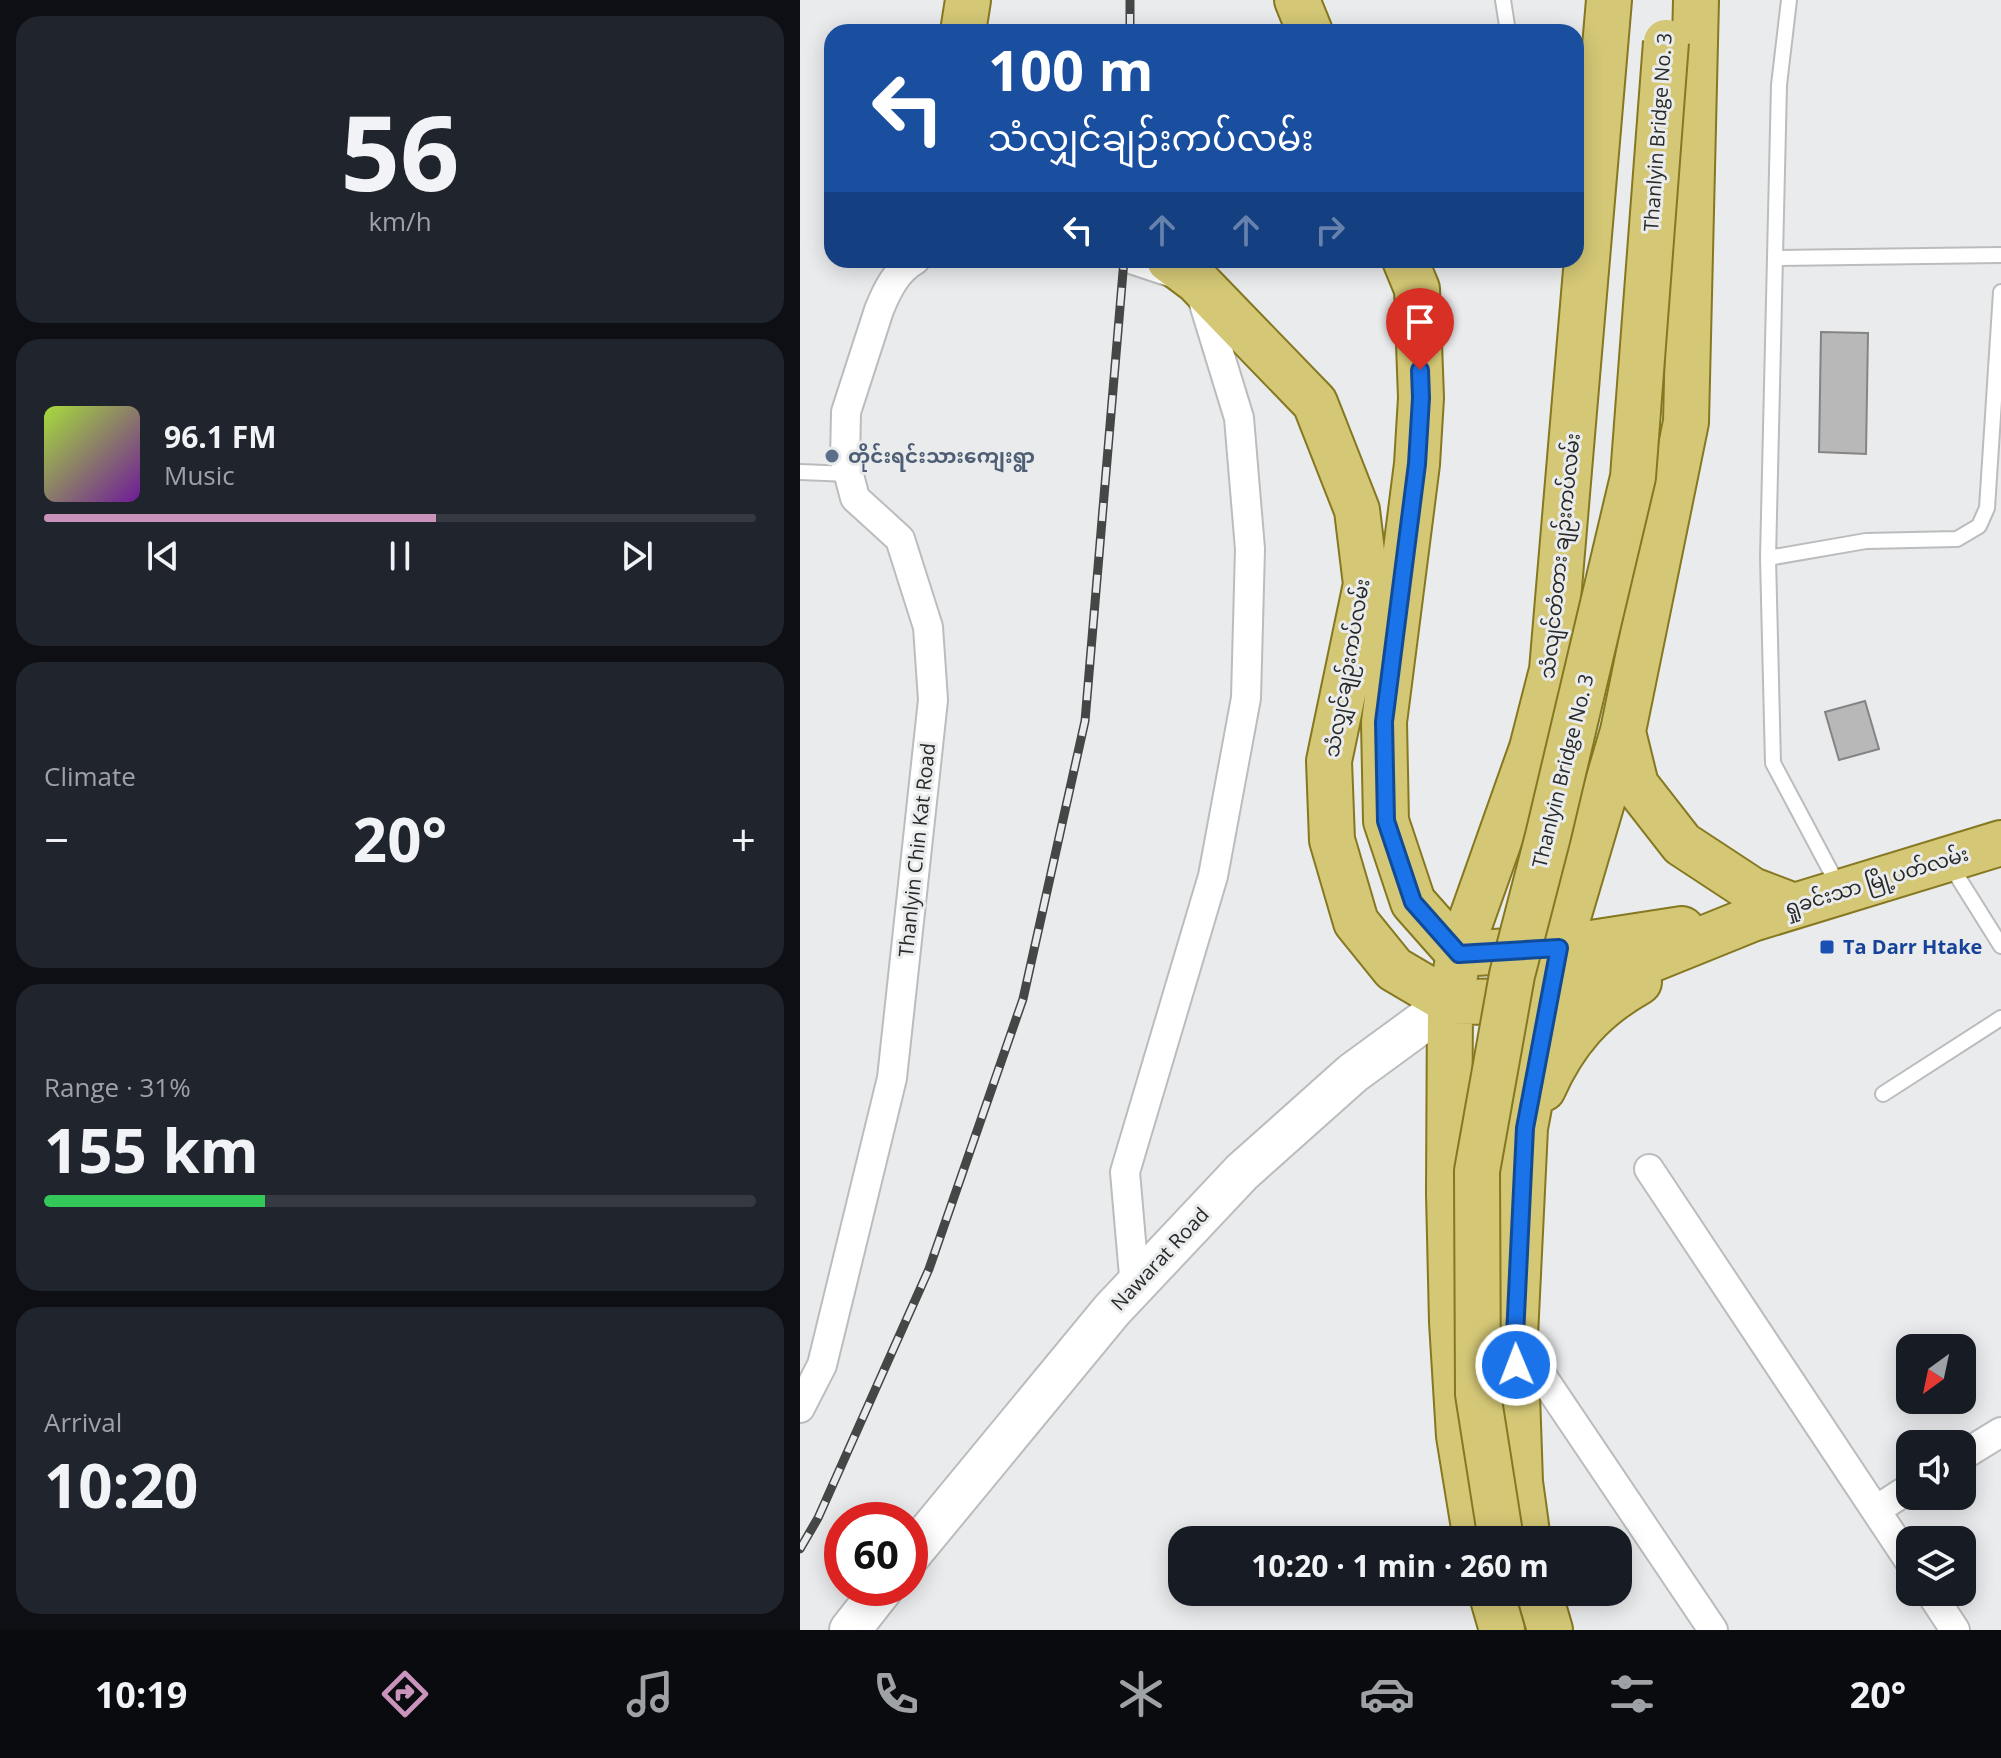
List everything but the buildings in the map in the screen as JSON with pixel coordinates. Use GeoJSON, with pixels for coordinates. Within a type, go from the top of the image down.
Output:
{"type":"FeatureCollection","features":[{"type":"Feature","properties":{"kind":"main road"},"geometry":{"type":"LineString","coordinates":[[964,24],[968,0]]}},
{"type":"Feature","properties":{"kind":"main road"},"geometry":{"type":"LineString","coordinates":[[1297,0],[1307,24]]}},
{"type":"Feature","properties":{"kind":"main road","name":"သံလျင်တံတား ချဉ်းကပ်လမ်း"},"geometry":{"type":"LineString","coordinates":[[1459,954],[1532,748],[1552,670],[1609,0]]}},
{"type":"Feature","properties":{"kind":"main road"},"geometry":{"type":"LineString","coordinates":[[1526,1526],[1520,1482],[1515,1336],[1525,1128],[1559,948],[1623,731],[1686,422],[1696,0]]}},
{"type":"Feature","properties":{"kind":"main road","name":"Thanlyin Bridge No. 3"},"geometry":{"type":"LineString","coordinates":[[1499,1526],[1478,1394],[1477,1171],[1512,975],[1633,477],[1666,21]]}},
{"type":"Feature","properties":{"kind":"main road","name":"သံလျှင်ချဉ်းကပ်လမ်း"},"geometry":{"type":"LineString","coordinates":[[1183,270],[1315,403],[1357,510],[1366,584],[1329,761],[1332,840],[1356,922],[1394,969],[1450,1002]]}},
{"type":"Feature","properties":{"kind":"main road"},"geometry":{"type":"LineString","coordinates":[[1417,273],[1421,398],[1417,464],[1384,722],[1386,821],[1413,902],[1459,954]]}},
{"type":"Feature","properties":{"kind":"main road"},"geometry":{"type":"LineString","coordinates":[[1623,731],[1636,785],[1682,844],[1752,890],[1794,906]]}},
{"type":"Feature","properties":{"kind":"main road","name":"ရှုခင်းသာ မြို့ပတ်လမ်း"},"geometry":{"type":"LineString","coordinates":[[1549,1001],[1752,919],[2001,843]]}},
{"type":"Feature","properties":{"kind":"main road"},"geometry":{"type":"LineString","coordinates":[[1525,1128],[1551,1071],[1580,1027],[1609,999],[1752,919]]}},
{"type":"Feature","properties":{"kind":"main road","name":"ရှုခင်းသာ မြို့ပတ်လမ်း"},"geometry":{"type":"LineString","coordinates":[[1559,948],[1752,919]]}},
{"type":"Feature","properties":{"kind":"main road"},"geometry":{"type":"LineString","coordinates":[[1459,954],[1559,948]]}},
{"type":"Feature","properties":{"kind":"main road"},"geometry":{"type":"LineString","coordinates":[[1459,954],[1450,1002],[1452,1322],[1459,1436],[1474,1526]]}},
{"type":"Feature","properties":{"kind":"main road"},"geometry":{"type":"LineString","coordinates":[[1450,1002],[1549,1001]]}},
{"type":"Feature","properties":{"kind":"main road","name":"Nawarat Road"},"geometry":{"type":"LineString","coordinates":[[928,1533],[1112,1310],[1242,1172],[1353,1073],[1450,1002]]}},
{"type":"Feature","properties":{"kind":"main road"},"geometry":{"type":"LineString","coordinates":[[850,1630],[869,1606]]}},
{"type":"Feature","properties":{"kind":"main road"},"geometry":{"type":"LineString","coordinates":[[1495,1606],[1502,1630]]}},
{"type":"Feature","properties":{"kind":"main road"},"geometry":{"type":"LineString","coordinates":[[1516,1606],[1522,1630]]}},
{"type":"Feature","properties":{"kind":"main road"},"geometry":{"type":"LineString","coordinates":[[1543,1606],[1550,1630]]}},
{"type":"Feature","properties":{"kind":"street","name":"Thanlyin Chin Kat Road"},"geometry":{"type":"LineString","coordinates":[[800,1408],[822,1365],[892,1078],[933,700],[928,627],[900,539],[855,498],[845,460],[846,412],[893,268]]}},
{"type":"Feature","properties":{"kind":"street"},"geometry":{"type":"LineString","coordinates":[[882,302],[902,268]]}},
{"type":"Feature","properties":{"kind":"street"},"geometry":{"type":"LineString","coordinates":[[1135,1287],[1125,1172],[1213,876],[1246,698],[1250,549],[1239,418],[1183,270]]}},
{"type":"Feature","properties":{"kind":"street"},"geometry":{"type":"LineString","coordinates":[[1649,1169],[1896,1541]]}},
{"type":"Feature","properties":{"kind":"street"},"geometry":{"type":"LineString","coordinates":[[1515,1336],[1713,1630]]}},
{"type":"Feature","properties":{"kind":"street"},"geometry":{"type":"LineString","coordinates":[[1976,1447],[2001,1432]]}},
{"type":"Feature","properties":{"kind":"street"},"geometry":{"type":"LineString","coordinates":[[1876,1510],[1896,1497]]}},
{"type":"Feature","properties":{"kind":"street"},"geometry":{"type":"LineString","coordinates":[[1939,1606],[1955,1630]]}},
{"type":"Feature","properties":{"kind":"lane"},"geometry":{"type":"LineString","coordinates":[[1503,0],[1507,24]]}},
{"type":"Feature","properties":{"kind":"lane"},"geometry":{"type":"LineString","coordinates":[[1789,0],[1779,85],[1768,558],[1773,763],[1841,891]]}},
{"type":"Feature","properties":{"kind":"lane"},"geometry":{"type":"LineString","coordinates":[[1775,258],[2001,255]]}},
{"type":"Feature","properties":{"kind":"lane"},"geometry":{"type":"LineString","coordinates":[[1768,558],[1866,541],[1957,539],[1979,526],[1987,508],[2001,292]]}},
{"type":"Feature","properties":{"kind":"lane"},"geometry":{"type":"LineString","coordinates":[[800,472],[849,474]]}},
{"type":"Feature","properties":{"kind":"lane"},"geometry":{"type":"LineString","coordinates":[[1946,859],[2001,946]]}},
{"type":"Feature","properties":{"kind":"lane"},"geometry":{"type":"LineString","coordinates":[[1883,1094],[2001,1018]]}},
{"type":"Feature","properties":{"kind":"railway"},"geometry":{"type":"LineString","coordinates":[[1130,0],[1130,24]]}},
{"type":"Feature","properties":{"kind":"railway"},"geometry":{"type":"LineString","coordinates":[[800,1549],[818,1518],[929,1269],[1023,999],[1085,721],[1123,268]]}},
{"type":"Feature","properties":{"kind":"place","name":"တိုင်းရင်းသားကျေးရွာ"},"geometry":{"type":"Point","coordinates":[832,456]}},
{"type":"Feature","properties":{"kind":"place","name":"Ta Darr Htake"},"geometry":{"type":"Point","coordinates":[1827,947]}},
{"type":"Feature","properties":{"kind":"route"},"geometry":{"type":"LineString","coordinates":[[1420,370],[1417,464],[1384,722],[1386,821],[1413,902],[1459,954],[1559,948],[1525,1128],[1516,1365]]}}]}
